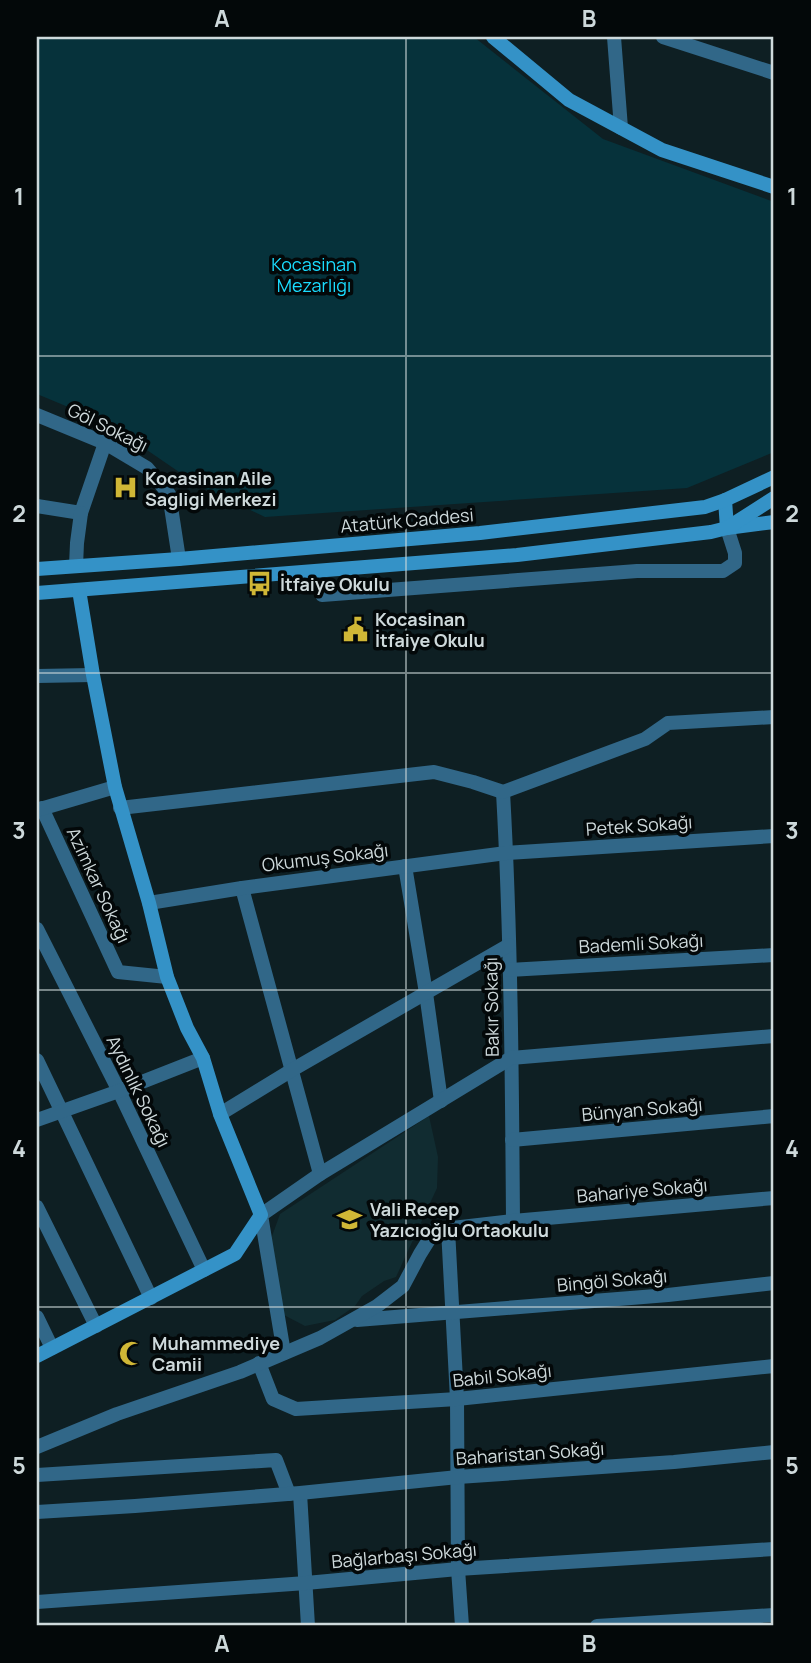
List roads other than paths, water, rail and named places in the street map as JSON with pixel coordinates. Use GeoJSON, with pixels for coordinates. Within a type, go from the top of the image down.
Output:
{"type":"FeatureCollection","features":[{"type":"Feature","properties":{"kind":"main road"},"geometry":{"type":"LineString","coordinates":[[493,37],[569,100],[662,150],[774,187]]}},
{"type":"Feature","properties":{"kind":"main road","name":"Atatürk Caddesi"},"geometry":{"type":"LineString","coordinates":[[37,569],[480,533],[705,507],[774,477]]}},
{"type":"Feature","properties":{"kind":"main road"},"geometry":{"type":"LineString","coordinates":[[727,528],[774,498]]}},
{"type":"Feature","properties":{"kind":"main road"},"geometry":{"type":"LineString","coordinates":[[726,500],[727,528]]}},
{"type":"Feature","properties":{"kind":"main road"},"geometry":{"type":"LineString","coordinates":[[37,593],[517,555],[774,522]]}},
{"type":"Feature","properties":{"kind":"main road"},"geometry":{"type":"LineString","coordinates":[[37,1356],[235,1254],[261,1215],[220,1114],[202,1058],[167,977],[149,902],[115,787],[79,590]]}},
{"type":"Feature","properties":{"kind":"street"},"geometry":{"type":"LineString","coordinates":[[614,37],[621,128]]}},
{"type":"Feature","properties":{"kind":"street"},"geometry":{"type":"LineString","coordinates":[[663,37],[774,73]]}},
{"type":"Feature","properties":{"kind":"street","name":"Göl Sokağı"},"geometry":{"type":"LineString","coordinates":[[37,415],[105,443],[147,468],[169,494],[179,559]]}},
{"type":"Feature","properties":{"kind":"street"},"geometry":{"type":"LineString","coordinates":[[76,566],[81,513],[105,443]]}},
{"type":"Feature","properties":{"kind":"street"},"geometry":{"type":"LineString","coordinates":[[37,506],[81,513]]}},
{"type":"Feature","properties":{"kind":"street"},"geometry":{"type":"LineString","coordinates":[[322,595],[637,570],[723,570],[735,564],[735,553],[727,528]]}},
{"type":"Feature","properties":{"kind":"street"},"geometry":{"type":"LineString","coordinates":[[37,676],[93,675]]}},
{"type":"Feature","properties":{"kind":"street"},"geometry":{"type":"LineString","coordinates":[[120,808],[434,772],[503,793],[645,739],[668,723],[774,717]]}},
{"type":"Feature","properties":{"kind":"street"},"geometry":{"type":"LineString","coordinates":[[40,809],[115,787]]}},
{"type":"Feature","properties":{"kind":"street","name":"Bakır Sokağı"},"geometry":{"type":"LineString","coordinates":[[503,793],[509,945],[513,1221]]}},
{"type":"Feature","properties":{"kind":"street","name":"Azimkar Sokağı"},"geometry":{"type":"LineString","coordinates":[[40,809],[118,972],[167,977]]}},
{"type":"Feature","properties":{"kind":"street","name":"Petek Sokağı"},"geometry":{"type":"LineString","coordinates":[[506,853],[774,836]]}},
{"type":"Feature","properties":{"kind":"street","name":"Okumuş Sokağı"},"geometry":{"type":"LineString","coordinates":[[149,902],[506,853]]}},
{"type":"Feature","properties":{"kind":"street"},"geometry":{"type":"LineString","coordinates":[[405,866],[441,1101]]}},
{"type":"Feature","properties":{"kind":"street"},"geometry":{"type":"LineString","coordinates":[[242,888],[320,1174]]}},
{"type":"Feature","properties":{"kind":"street","name":"Aydınlık Sokağı"},"geometry":{"type":"LineString","coordinates":[[37,929],[119,1091],[204,1270]]}},
{"type":"Feature","properties":{"kind":"street"},"geometry":{"type":"LineString","coordinates":[[220,1114],[509,945]]}},
{"type":"Feature","properties":{"kind":"street","name":"Bademli Sokağı"},"geometry":{"type":"LineString","coordinates":[[509,970],[774,955]]}},
{"type":"Feature","properties":{"kind":"street"},"geometry":{"type":"LineString","coordinates":[[284,1353],[261,1215],[320,1174],[511,1058],[774,1036]]}},
{"type":"Feature","properties":{"kind":"street"},"geometry":{"type":"LineString","coordinates":[[37,1120],[202,1058]]}},
{"type":"Feature","properties":{"kind":"street"},"geometry":{"type":"LineString","coordinates":[[37,1060],[150,1298]]}},
{"type":"Feature","properties":{"kind":"street","name":"Bünyan Sokağı"},"geometry":{"type":"LineString","coordinates":[[512,1140],[774,1116]]}},
{"type":"Feature","properties":{"kind":"street","name":"Bahariye Sokağı"},"geometry":{"type":"LineString","coordinates":[[448,1228],[774,1198]]}},
{"type":"Feature","properties":{"kind":"street"},"geometry":{"type":"LineString","coordinates":[[37,1207],[96,1326]]}},
{"type":"Feature","properties":{"kind":"street"},"geometry":{"type":"LineString","coordinates":[[37,1447],[117,1414],[240,1372],[320,1338],[377,1306],[403,1286],[435,1230],[448,1228],[457,1399],[458,1569],[462,1626]]}},
{"type":"Feature","properties":{"kind":"street","name":"Bingöl Sokağı"},"geometry":{"type":"LineString","coordinates":[[351,1320],[667,1295],[774,1283]]}},
{"type":"Feature","properties":{"kind":"street"},"geometry":{"type":"LineString","coordinates":[[37,1317],[52,1348]]}},
{"type":"Feature","properties":{"kind":"street","name":"Babil Sokağı"},"geometry":{"type":"LineString","coordinates":[[259,1363],[273,1399],[296,1409],[457,1399],[774,1366]]}},
{"type":"Feature","properties":{"kind":"street","name":"Baharistan Sokağı"},"geometry":{"type":"LineString","coordinates":[[37,1512],[774,1452]]}},
{"type":"Feature","properties":{"kind":"street"},"geometry":{"type":"LineString","coordinates":[[37,1475],[276,1460],[294,1493],[306,1583],[308,1626]]}},
{"type":"Feature","properties":{"kind":"street","name":"Bağlarbaşı Sokağı"},"geometry":{"type":"LineString","coordinates":[[37,1602],[458,1569],[774,1549]]}},
{"type":"Feature","properties":{"kind":"street"},"geometry":{"type":"LineString","coordinates":[[597,1626],[774,1615]]}},
{"type":"Feature","properties":{"kind":"place","name":"Kocasinan Aile Sagligi Merkezi"},"geometry":{"type":"Point","coordinates":[125,488]}},
{"type":"Feature","properties":{"kind":"place","name":"İtfaiye Okulu"},"geometry":{"type":"Point","coordinates":[260,584]}},
{"type":"Feature","properties":{"kind":"place","name":"Kocasinan İtfaiye Okulu"},"geometry":{"type":"Point","coordinates":[355,629]}},
{"type":"Feature","properties":{"kind":"place","name":"Vali Recep Yazıcıoğlu Ortaokulu"},"geometry":{"type":"Point","coordinates":[350,1219]}},
{"type":"Feature","properties":{"kind":"place","name":"Muhammediye Camii"},"geometry":{"type":"Point","coordinates":[132,1353]}},
{"type":"Feature","properties":{"kind":"park label","name":"Kocasinan Mezarlığı"},"geometry":{"type":"Point","coordinates":[314,274]}}]}
